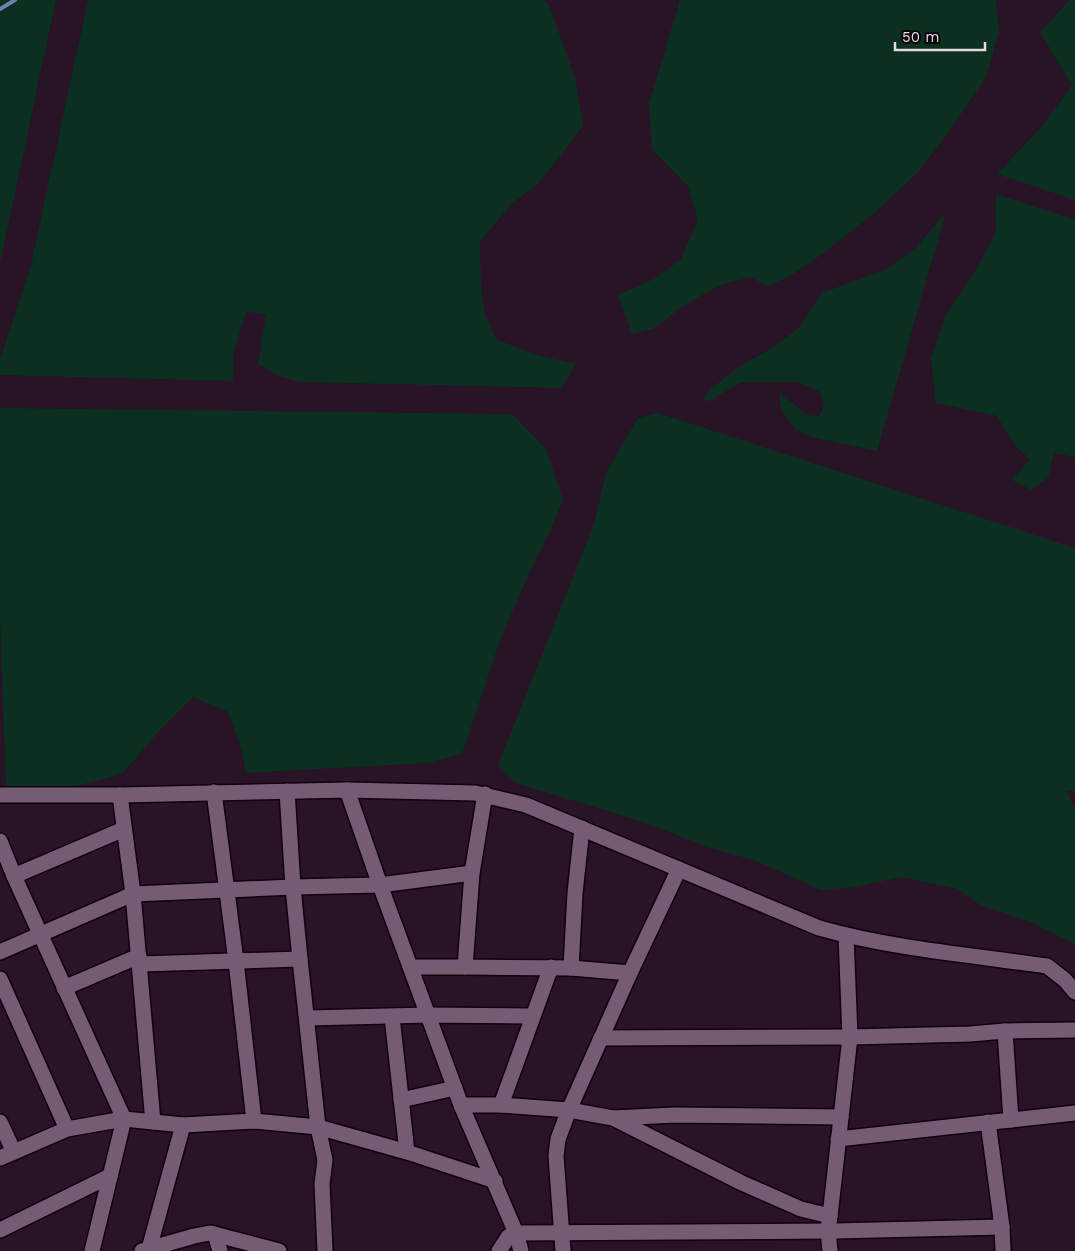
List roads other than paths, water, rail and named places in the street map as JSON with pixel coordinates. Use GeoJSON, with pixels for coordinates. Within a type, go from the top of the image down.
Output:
{"type":"FeatureCollection","features":[{"type":"Feature","properties":{"kind":"street"},"geometry":{"type":"LineString","coordinates":[[347,790],[455,1088],[495,1181],[516,1233],[521,1251]]}},
{"type":"Feature","properties":{"kind":"street"},"geometry":{"type":"LineString","coordinates":[[0,795],[120,796],[214,792],[347,790],[484,794],[526,804],[819,928],[846,936],[910,949],[1047,966],[1065,980],[1075,992]]}},
{"type":"Feature","properties":{"kind":"street"},"geometry":{"type":"LineString","coordinates":[[287,791],[300,959],[318,1127],[325,1160],[322,1184],[325,1251]]}},
{"type":"Feature","properties":{"kind":"street"},"geometry":{"type":"LineString","coordinates":[[214,792],[254,1121]]}},
{"type":"Feature","properties":{"kind":"street"},"geometry":{"type":"LineString","coordinates":[[465,967],[472,873],[484,794]]}},
{"type":"Feature","properties":{"kind":"street"},"geometry":{"type":"LineString","coordinates":[[120,796],[133,894],[153,1122]]}},
{"type":"Feature","properties":{"kind":"street"},"geometry":{"type":"LineString","coordinates":[[14,876],[124,828]]}},
{"type":"Feature","properties":{"kind":"street"},"geometry":{"type":"LineString","coordinates":[[571,968],[575,893],[582,828]]}},
{"type":"Feature","properties":{"kind":"street"},"geometry":{"type":"LineString","coordinates":[[0,841],[39,934],[124,1119],[92,1251]]}},
{"type":"Feature","properties":{"kind":"street"},"geometry":{"type":"LineString","coordinates":[[563,1251],[556,1156],[558,1139],[630,973],[679,869]]}},
{"type":"Feature","properties":{"kind":"street"},"geometry":{"type":"LineString","coordinates":[[0,952],[133,894],[380,885],[472,873]]}},
{"type":"Feature","properties":{"kind":"street"},"geometry":{"type":"LineString","coordinates":[[830,1251],[829,1223],[850,1037],[846,936]]}},
{"type":"Feature","properties":{"kind":"street"},"geometry":{"type":"LineString","coordinates":[[64,988],[139,960],[236,961],[300,959]]}},
{"type":"Feature","properties":{"kind":"street"},"geometry":{"type":"LineString","coordinates":[[410,967],[571,968],[630,973]]}},
{"type":"Feature","properties":{"kind":"street"},"geometry":{"type":"LineString","coordinates":[[501,1105],[551,968]]}},
{"type":"Feature","properties":{"kind":"street"},"geometry":{"type":"LineString","coordinates":[[0,978],[67,1129]]}},
{"type":"Feature","properties":{"kind":"street"},"geometry":{"type":"LineString","coordinates":[[307,1018],[428,1015],[532,1016]]}},
{"type":"Feature","properties":{"kind":"street"},"geometry":{"type":"LineString","coordinates":[[392,1017],[407,1152]]}},
{"type":"Feature","properties":{"kind":"street"},"geometry":{"type":"LineString","coordinates":[[601,1038],[850,1037],[1075,1030]]}},
{"type":"Feature","properties":{"kind":"street"},"geometry":{"type":"LineString","coordinates":[[1005,1031],[1011,1120]]}},
{"type":"Feature","properties":{"kind":"street"},"geometry":{"type":"LineString","coordinates":[[401,1100],[455,1088]]}},
{"type":"Feature","properties":{"kind":"street"},"geometry":{"type":"LineString","coordinates":[[462,1105],[501,1105],[569,1110],[613,1118],[675,1116],[840,1117]]}},
{"type":"Feature","properties":{"kind":"street"},"geometry":{"type":"LineString","coordinates":[[838,1138],[1075,1113]]}},
{"type":"Feature","properties":{"kind":"street"},"geometry":{"type":"LineString","coordinates":[[613,1118],[742,1183],[829,1223]]}},
{"type":"Feature","properties":{"kind":"street"},"geometry":{"type":"LineString","coordinates":[[0,1122],[7,1155],[67,1129],[124,1119],[183,1125],[254,1121],[318,1127],[407,1152],[495,1181]]}},
{"type":"Feature","properties":{"kind":"street"},"geometry":{"type":"LineString","coordinates":[[988,1122],[1002,1227],[1003,1251]]}},
{"type":"Feature","properties":{"kind":"street"},"geometry":{"type":"LineString","coordinates":[[145,1250],[183,1125]]}},
{"type":"Feature","properties":{"kind":"street"},"geometry":{"type":"LineString","coordinates":[[0,1230],[110,1176]]}},
{"type":"Feature","properties":{"kind":"street"},"geometry":{"type":"LineString","coordinates":[[499,1251],[508,1237],[516,1233],[829,1223],[1002,1227]]}},
{"type":"Feature","properties":{"kind":"street"},"geometry":{"type":"LineString","coordinates":[[145,1250],[194,1236],[215,1234],[279,1251]]}},
{"type":"Feature","properties":{"kind":"street"},"geometry":{"type":"LineString","coordinates":[[215,1234],[220,1251]]}},
{"type":"Feature","properties":{"kind":"waterway"},"geometry":{"type":"LineString","coordinates":[[0,9],[15,0]]}}]}
